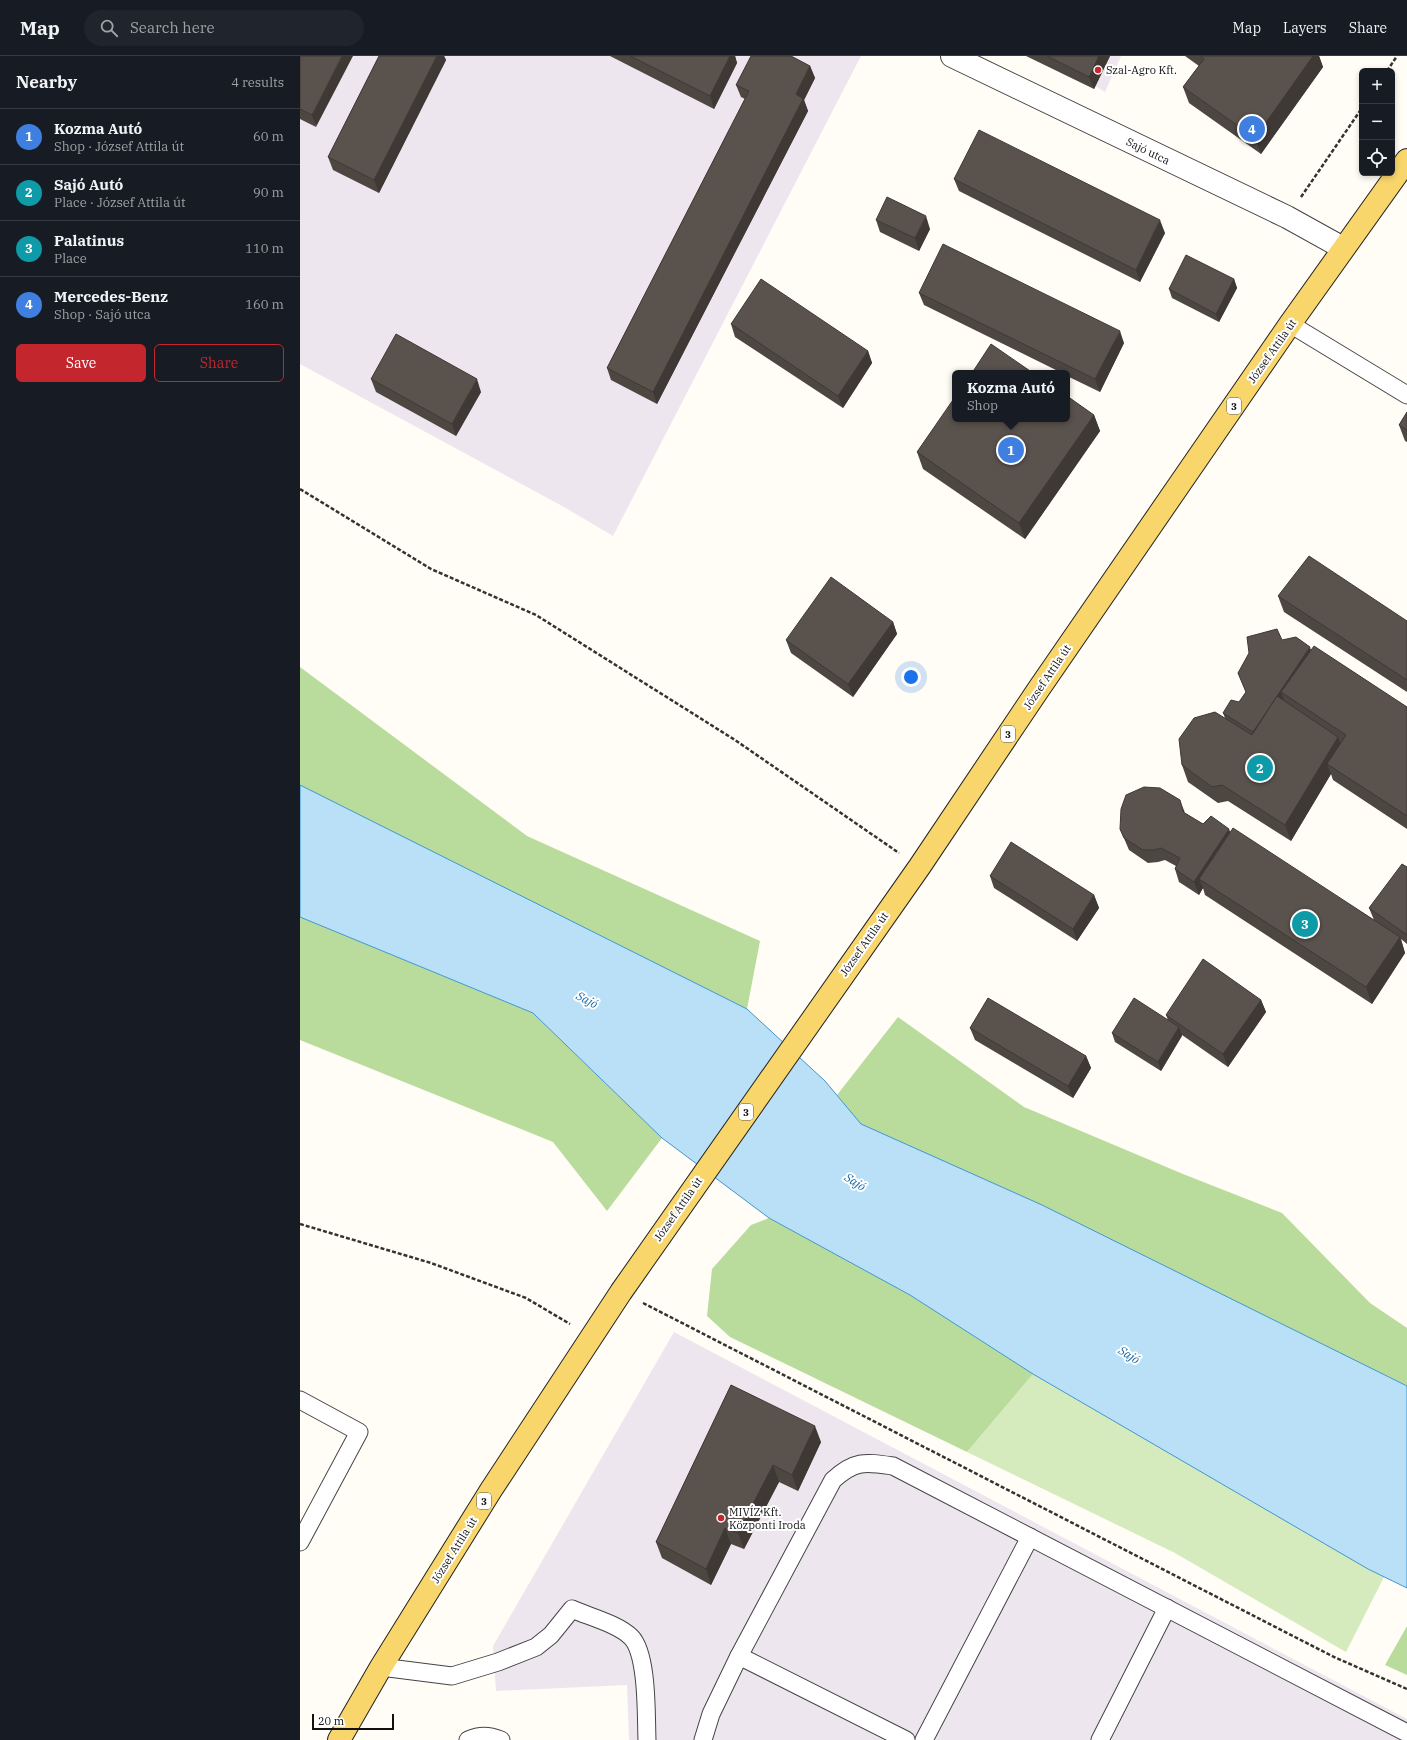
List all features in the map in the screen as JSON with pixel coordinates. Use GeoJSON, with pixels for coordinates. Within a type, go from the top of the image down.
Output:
{"type":"FeatureCollection","features":[{"type":"Feature","properties":{"kind":"main road","name":"József Attila út"},"geometry":{"type":"LineString","coordinates":[[339,1740],[381,1667],[491,1490],[654,1243],[920,866],[1038,690],[1290,324],[1407,160]]}},
{"type":"Feature","properties":{"kind":"street","name":"Sajó utca"},"geometry":{"type":"LineString","coordinates":[[952,56],[1287,217],[1343,248]]}},
{"type":"Feature","properties":{"kind":"lane"},"geometry":{"type":"LineString","coordinates":[[1290,324],[1407,395]]}},
{"type":"Feature","properties":{"kind":"lane"},"geometry":{"type":"LineString","coordinates":[[300,1400],[360,1432],[300,1542]]}},
{"type":"Feature","properties":{"kind":"lane"},"geometry":{"type":"LineString","coordinates":[[703,1740],[711,1714],[739,1656],[833,1480],[844,1470],[855,1464],[872,1463],[893,1466],[1407,1733]]}},
{"type":"Feature","properties":{"kind":"lane"},"geometry":{"type":"LineString","coordinates":[[924,1740],[1030,1537]]}},
{"type":"Feature","properties":{"kind":"lane"},"geometry":{"type":"LineString","coordinates":[[1100,1740],[1167,1608]]}},
{"type":"Feature","properties":{"kind":"lane"},"geometry":{"type":"LineString","coordinates":[[381,1667],[452,1676],[498,1662],[536,1647],[552,1635],[572,1609],[615,1627],[631,1637],[639,1650],[645,1687],[647,1740]]}},
{"type":"Feature","properties":{"kind":"lane"},"geometry":{"type":"LineString","coordinates":[[739,1656],[906,1740]]}},
{"type":"Feature","properties":{"kind":"lane"},"geometry":{"type":"LineString","coordinates":[[468,1740],[479,1735],[490,1735],[501,1740]]}},
{"type":"Feature","properties":{"kind":"path"},"geometry":{"type":"LineString","coordinates":[[1389,68],[1397,56]]}},
{"type":"Feature","properties":{"kind":"path"},"geometry":{"type":"LineString","coordinates":[[1287,217],[1359,112]]}},
{"type":"Feature","properties":{"kind":"path"},"geometry":{"type":"LineString","coordinates":[[300,488],[431,569],[536,615],[735,740],[863,829],[920,866]]}},
{"type":"Feature","properties":{"kind":"path"},"geometry":{"type":"LineString","coordinates":[[300,1224],[431,1263],[526,1298],[592,1338]]}},
{"type":"Feature","properties":{"kind":"path"},"geometry":{"type":"LineString","coordinates":[[621,1292],[1334,1657],[1407,1689]]}},
{"type":"Feature","properties":{"kind":"shaded area"},"geometry":{"type":"Polygon","coordinates":[[[300,56],[861,56],[613,536],[564,507],[300,364],[300,56]]]}},
{"type":"Feature","properties":{"kind":"shaded area"},"geometry":{"type":"Polygon","coordinates":[[[1047,56],[1121,56],[1105,92],[1047,56]]]}},
{"type":"Feature","properties":{"kind":"shaded area"},"geometry":{"type":"Polygon","coordinates":[[[674,1332],[1407,1719],[1407,1740],[629,1740],[627,1685],[496,1691],[493,1646],[674,1332]]]}},
{"type":"Feature","properties":{"kind":"green space"},"geometry":{"type":"Polygon","coordinates":[[[300,667],[527,836],[760,941],[747,1009],[300,785],[300,667]]]}},
{"type":"Feature","properties":{"kind":"green space"},"geometry":{"type":"Polygon","coordinates":[[[300,917],[533,1013],[662,1138],[607,1211],[553,1142],[300,1040],[300,917]]]}},
{"type":"Feature","properties":{"kind":"green space"},"geometry":{"type":"Polygon","coordinates":[[[898,1017],[1024,1107],[1183,1174],[1282,1213],[1370,1303],[1407,1328],[1407,1386],[1042,1205],[860,1124],[837,1095],[898,1017]]]}},
{"type":"Feature","properties":{"kind":"green space"},"geometry":{"type":"Polygon","coordinates":[[[769,1218],[910,1295],[1033,1374],[967,1452],[730,1337],[707,1316],[712,1269],[751,1225],[769,1218]]]}},
{"type":"Feature","properties":{"kind":"green space"},"geometry":{"type":"Polygon","coordinates":[[[1033,1374],[1384,1577],[1346,1652],[1175,1553],[967,1452],[1033,1374]]]}},
{"type":"Feature","properties":{"kind":"green space"},"geometry":{"type":"Polygon","coordinates":[[[1407,1626],[1407,1675],[1385,1665],[1407,1626]]]}},
{"type":"Feature","properties":{"kind":"water","name":"Sajó"},"geometry":{"type":"Polygon","coordinates":[[[300,785],[747,1009],[825,1081],[861,1124],[1042,1205],[1407,1386],[1407,1588],[1368,1569],[1033,1374],[910,1295],[769,1218],[662,1138],[533,1013],[300,917],[300,785]]]}},
{"type":"Feature","properties":{"kind":"building"},"geometry":{"type":"Polygon","coordinates":[[[300,56],[342,56],[312,115],[300,109],[300,56]]]}},
{"type":"Feature","properties":{"kind":"building"},"geometry":{"type":"Polygon","coordinates":[[[379,56],[437,56],[374,180],[328,157],[379,56]]]}},
{"type":"Feature","properties":{"kind":"building"},"geometry":{"type":"Polygon","coordinates":[[[630,56],[730,56],[710,96],[630,56]]]}},
{"type":"Feature","properties":{"kind":"building"},"geometry":{"type":"Polygon","coordinates":[[[751,56],[791,56],[810,66],[796,94],[803,99],[653,392],[607,368],[749,91],[736,85],[751,56]]]}},
{"type":"Feature","properties":{"kind":"building"},"geometry":{"type":"Polygon","coordinates":[[[1047,56],[1099,56],[1089,77],[1047,56]]]}},
{"type":"Feature","properties":{"kind":"building"},"geometry":{"type":"Polygon","coordinates":[[[1201,56],[1313,56],[1255,138],[1183,87],[1204,59],[1201,56]]]}},
{"type":"Feature","properties":{"kind":"building"},"geometry":{"type":"Polygon","coordinates":[[[979,130],[1160,220],[1136,270],[954,179],[979,130]]]}},
{"type":"Feature","properties":{"kind":"building"},"geometry":{"type":"Polygon","coordinates":[[[887,197],[926,216],[915,238],[876,220],[887,197]]]}},
{"type":"Feature","properties":{"kind":"building"},"geometry":{"type":"Polygon","coordinates":[[[943,244],[1120,331],[1095,379],[919,293],[943,244]]]}},
{"type":"Feature","properties":{"kind":"building"},"geometry":{"type":"Polygon","coordinates":[[[1186,255],[1234,279],[1216,314],[1169,289],[1186,255]]]}},
{"type":"Feature","properties":{"kind":"building"},"geometry":{"type":"Polygon","coordinates":[[[761,279],[868,351],[838,396],[731,324],[761,279]]]}},
{"type":"Feature","properties":{"kind":"building"},"geometry":{"type":"Polygon","coordinates":[[[396,334],[477,379],[452,424],[371,379],[396,334]]]}},
{"type":"Feature","properties":{"kind":"building"},"geometry":{"type":"Polygon","coordinates":[[[991,344],[1029,370],[974,370],[991,344]]]}},
{"type":"Feature","properties":{"kind":"building"},"geometry":{"type":"Polygon","coordinates":[[[1070,398],[1094,415],[1019,523],[917,452],[952,401],[952,422],[1070,422],[1070,398]]]}},
{"type":"Feature","properties":{"kind":"building"},"geometry":{"type":"Polygon","coordinates":[[[1407,412],[1407,430],[1399,425],[1407,412]]]}},
{"type":"Feature","properties":{"kind":"building"},"geometry":{"type":"Polygon","coordinates":[[[1309,556],[1407,621],[1407,680],[1278,596],[1309,556]]]}},
{"type":"Feature","properties":{"kind":"building"},"geometry":{"type":"Polygon","coordinates":[[[831,577],[893,622],[848,684],[786,640],[831,577]]]}},
{"type":"Feature","properties":{"kind":"building"},"geometry":{"type":"Polygon","coordinates":[[[1277,629],[1282,640],[1296,637],[1310,647],[1253,732],[1223,713],[1231,700],[1239,702],[1246,692],[1238,673],[1249,653],[1247,637],[1277,629]]]}},
{"type":"Feature","properties":{"kind":"building"},"geometry":{"type":"Polygon","coordinates":[[[1314,646],[1407,707],[1407,816],[1327,764],[1346,735],[1281,692],[1314,646]]]}},
{"type":"Feature","properties":{"kind":"building"},"geometry":{"type":"Polygon","coordinates":[[[1277,696],[1338,737],[1285,825],[1222,785],[1212,787],[1182,765],[1179,739],[1194,718],[1215,712],[1252,735],[1277,696]]]}},
{"type":"Feature","properties":{"kind":"building"},"geometry":{"type":"Polygon","coordinates":[[[1144,787],[1160,788],[1180,800],[1183,812],[1203,824],[1211,816],[1229,829],[1194,882],[1175,869],[1180,858],[1161,848],[1154,850],[1143,850],[1124,838],[1120,829],[1121,809],[1126,795],[1144,787]]]}},
{"type":"Feature","properties":{"kind":"building"},"geometry":{"type":"Polygon","coordinates":[[[1233,828],[1400,937],[1366,987],[1199,879],[1233,828]]]}},
{"type":"Feature","properties":{"kind":"building"},"geometry":{"type":"Polygon","coordinates":[[[1011,842],[1094,895],[1073,929],[990,876],[1011,842]]]}},
{"type":"Feature","properties":{"kind":"building"},"geometry":{"type":"Polygon","coordinates":[[[1402,864],[1407,867],[1407,935],[1369,908],[1402,864]]]}},
{"type":"Feature","properties":{"kind":"building"},"geometry":{"type":"Polygon","coordinates":[[[1203,959],[1261,1000],[1223,1054],[1166,1015],[1203,959]]]}},
{"type":"Feature","properties":{"kind":"building"},"geometry":{"type":"Polygon","coordinates":[[[988,998],[1086,1056],[1068,1086],[970,1028],[988,998]]]}},
{"type":"Feature","properties":{"kind":"building"},"geometry":{"type":"Polygon","coordinates":[[[1134,998],[1179,1027],[1158,1062],[1112,1033],[1134,998]]]}},
{"type":"Feature","properties":{"kind":"building","name":"MIVÍZ Kft. Központi Iroda"},"geometry":{"type":"Polygon","coordinates":[[[731,1385],[815,1426],[792,1475],[773,1465],[738,1533],[725,1528],[706,1569],[656,1542],[731,1385]]]}},
{"type":"Feature","properties":{"kind":"place","name":"Szal-Agro Kft."},"geometry":{"type":"Point","coordinates":[1098,70]}},
{"type":"Feature","properties":{"kind":"place","name":"Mercedes-Benz"},"geometry":{"type":"Point","coordinates":[1252,129]}},
{"type":"Feature","properties":{"kind":"place","name":"Kozma Autó"},"geometry":{"type":"Point","coordinates":[1011,450]}},
{"type":"Feature","properties":{"kind":"place","name":"Sajó Autó"},"geometry":{"type":"Point","coordinates":[1260,768]}},
{"type":"Feature","properties":{"kind":"place","name":"Palatinus"},"geometry":{"type":"Point","coordinates":[1305,924]}},
{"type":"Feature","properties":{"kind":"place","name":"MIVÍZ Kft. Központi Iroda"},"geometry":{"type":"Point","coordinates":[721,1518]}}]}
